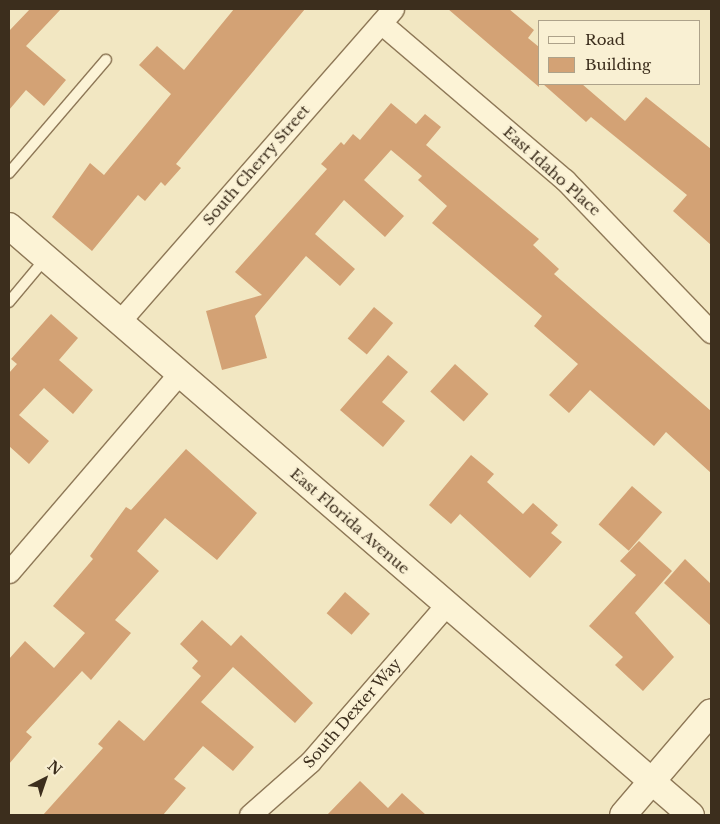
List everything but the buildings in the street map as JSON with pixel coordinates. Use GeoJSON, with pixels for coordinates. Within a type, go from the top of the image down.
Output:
{"type":"FeatureCollection","features":[{"type":"Feature","properties":{"kind":"street","name":"South Cherry Street"},"geometry":{"type":"LineString","coordinates":[[119,322],[387,16]]}},
{"type":"Feature","properties":{"kind":"street","name":"East Idaho Place"},"geometry":{"type":"LineString","coordinates":[[387,16],[565,180],[711,332]]}},
{"type":"Feature","properties":{"kind":"street","name":"East Florida Avenue"},"geometry":{"type":"LineString","coordinates":[[9,226],[692,815]]}},
{"type":"Feature","properties":{"kind":"street"},"geometry":{"type":"LineString","coordinates":[[9,572],[180,374]]}},
{"type":"Feature","properties":{"kind":"street","name":"South Dexter Way"},"geometry":{"type":"LineString","coordinates":[[250,815],[310,762],[447,604]]}},
{"type":"Feature","properties":{"kind":"street"},"geometry":{"type":"LineString","coordinates":[[623,815],[711,712]]}},
{"type":"Feature","properties":{"kind":"lane"},"geometry":{"type":"LineString","coordinates":[[9,173],[106,60]]}},
{"type":"Feature","properties":{"kind":"lane"},"geometry":{"type":"LineString","coordinates":[[9,302],[46,258]]}}]}
